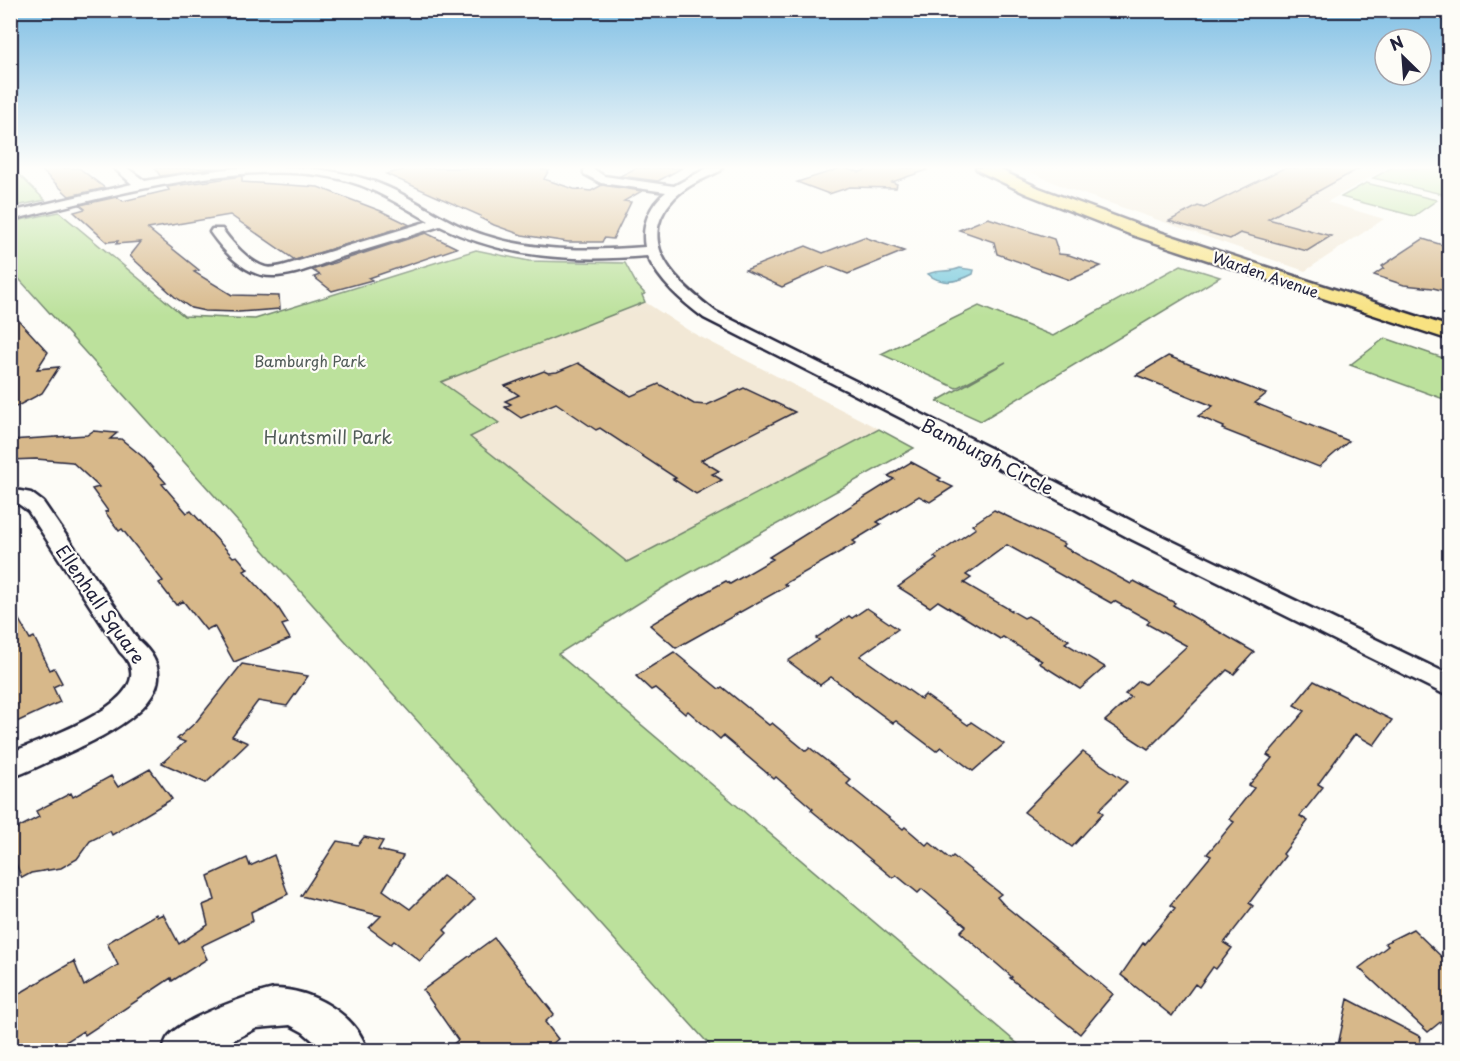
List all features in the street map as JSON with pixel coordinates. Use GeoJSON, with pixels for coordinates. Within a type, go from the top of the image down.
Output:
{"type":"FeatureCollection","features":[{"type":"Feature","properties":{"kind":"main road","name":"Warden Avenue"},"geometry":{"type":"LineString","coordinates":[[1102,218],[1449,334]]}},
{"type":"Feature","properties":{"kind":"street"},"geometry":{"type":"LineString","coordinates":[[436,218],[486,241],[536,252],[591,255],[652,251]]}},
{"type":"Feature","properties":{"kind":"street","name":"Bamburgh Circle"},"geometry":{"type":"LineString","coordinates":[[653,218],[648,236],[652,251],[670,283],[688,301],[710,315],[983,452],[1139,534],[1449,687]]}},
{"type":"Feature","properties":{"kind":"street"},"geometry":{"type":"LineString","coordinates":[[217,232],[223,242],[260,270],[274,271],[293,268],[443,221]]}},
{"type":"Feature","properties":{"kind":"street","name":"Ellenhall Square"},"geometry":{"type":"LineString","coordinates":[[10,495],[29,498],[35,504],[45,523],[129,646],[140,654],[146,668],[145,681],[139,695],[110,720],[10,766]]}},
{"type":"Feature","properties":{"kind":"street"},"geometry":{"type":"LineString","coordinates":[[181,1050],[211,1030],[245,1016],[279,1006],[302,1010],[334,1034],[349,1050]]}},
{"type":"Feature","properties":{"kind":"shaded area"},"geometry":{"type":"Polygon","coordinates":[[[1151,218],[1384,219],[1305,271],[1151,218]]]}},
{"type":"Feature","properties":{"kind":"shaded area"},"geometry":{"type":"Polygon","coordinates":[[[645,302],[691,332],[879,429],[627,563],[469,437],[498,423],[441,382],[645,302]]]}},
{"type":"Feature","properties":{"kind":"green space","name":"Huntsmill Park"},"geometry":{"type":"Polygon","coordinates":[[[33,218],[66,218],[184,316],[255,319],[476,250],[529,261],[625,263],[637,285],[645,294],[642,295],[645,302],[441,382],[499,423],[470,437],[627,562],[879,429],[914,448],[666,586],[558,654],[1025,1050],[714,1050],[11,270],[11,222],[33,218]]]}},
{"type":"Feature","properties":{"kind":"green space"},"geometry":{"type":"Polygon","coordinates":[[[1181,265],[1220,277],[981,421],[937,401],[1006,362],[956,388],[881,354],[979,306],[1053,336],[1181,265]]]}},
{"type":"Feature","properties":{"kind":"green space"},"geometry":{"type":"Polygon","coordinates":[[[1385,338],[1449,360],[1449,401],[1350,365],[1385,338]]]}},
{"type":"Feature","properties":{"kind":"water"},"geometry":{"type":"Polygon","coordinates":[[[960,268],[974,270],[973,274],[950,282],[933,278],[928,274],[952,270],[960,268]]]}},
{"type":"Feature","properties":{"kind":"building"},"geometry":{"type":"Polygon","coordinates":[[[80,218],[215,218],[148,229],[199,270],[194,272],[232,295],[279,296],[280,309],[239,312],[205,311],[191,308],[176,298],[130,256],[141,242],[116,244],[118,241],[107,242],[80,218]]]}},
{"type":"Feature","properties":{"kind":"building"},"geometry":{"type":"Polygon","coordinates":[[[234,218],[394,218],[410,225],[295,260],[234,218]]]}},
{"type":"Feature","properties":{"kind":"building"},"geometry":{"type":"Polygon","coordinates":[[[480,218],[623,218],[613,239],[604,238],[602,242],[568,242],[522,235],[480,218]]]}},
{"type":"Feature","properties":{"kind":"building"},"geometry":{"type":"Polygon","coordinates":[[[988,218],[1054,239],[1059,254],[1101,266],[1070,280],[997,254],[994,242],[959,230],[988,218]]]}},
{"type":"Feature","properties":{"kind":"building"},"geometry":{"type":"Polygon","coordinates":[[[1176,218],[1271,218],[1268,219],[1331,236],[1307,251],[1240,233],[1230,239],[1169,221],[1176,218]]]}},
{"type":"Feature","properties":{"kind":"building"},"geometry":{"type":"Polygon","coordinates":[[[426,233],[457,248],[369,278],[372,280],[332,291],[314,277],[320,275],[312,270],[426,233]]]}},
{"type":"Feature","properties":{"kind":"building"},"geometry":{"type":"Polygon","coordinates":[[[864,237],[904,251],[848,274],[828,266],[782,287],[745,270],[806,246],[823,253],[864,237]]]}},
{"type":"Feature","properties":{"kind":"building"},"geometry":{"type":"Polygon","coordinates":[[[1423,239],[1449,247],[1449,292],[1404,285],[1374,275],[1384,268],[1382,266],[1423,239]]]}},
{"type":"Feature","properties":{"kind":"building"},"geometry":{"type":"Polygon","coordinates":[[[10,311],[48,352],[37,369],[59,367],[42,393],[10,410],[10,311]]]}},
{"type":"Feature","properties":{"kind":"building"},"geometry":{"type":"Polygon","coordinates":[[[1168,356],[1266,394],[1255,403],[1349,441],[1319,467],[1222,429],[1224,427],[1198,416],[1213,406],[1136,375],[1168,356]]]}},
{"type":"Feature","properties":{"kind":"building"},"geometry":{"type":"Polygon","coordinates":[[[578,363],[631,396],[659,384],[694,404],[707,405],[744,388],[795,412],[701,460],[719,471],[712,474],[722,480],[696,494],[673,479],[676,478],[600,428],[596,430],[556,403],[521,418],[505,407],[511,404],[505,401],[519,395],[505,386],[544,371],[557,372],[578,363]]]}},
{"type":"Feature","properties":{"kind":"building"},"geometry":{"type":"Polygon","coordinates":[[[93,431],[117,433],[110,439],[121,439],[143,457],[166,483],[162,484],[187,513],[191,511],[233,557],[237,556],[248,569],[244,571],[279,609],[288,623],[282,625],[290,639],[234,662],[214,626],[206,630],[183,601],[176,605],[159,583],[163,581],[122,529],[119,531],[105,512],[108,511],[92,489],[99,487],[72,462],[36,459],[10,460],[10,440],[87,435],[93,431]]]}},
{"type":"Feature","properties":{"kind":"building"},"geometry":{"type":"Polygon","coordinates":[[[911,462],[953,487],[930,502],[919,496],[877,522],[881,524],[853,541],[856,543],[784,584],[787,586],[676,648],[650,625],[726,581],[730,584],[773,559],[769,557],[894,479],[888,476],[911,462]]]}},
{"type":"Feature","properties":{"kind":"building"},"geometry":{"type":"Polygon","coordinates":[[[994,510],[1065,544],[1062,546],[1131,584],[1134,581],[1175,603],[1173,605],[1254,652],[1234,674],[1227,670],[1148,749],[1105,721],[1131,697],[1125,694],[1139,681],[1145,684],[1187,646],[1147,624],[1150,621],[1114,601],[1111,603],[1007,545],[966,575],[971,578],[964,583],[1024,618],[1028,616],[1069,640],[1065,643],[1105,667],[1080,689],[1039,663],[1042,661],[1003,637],[1000,639],[938,601],[930,607],[898,587],[937,559],[934,557],[976,528],[972,525],[994,510]]]}},
{"type":"Feature","properties":{"kind":"building"},"geometry":{"type":"Polygon","coordinates":[[[10,604],[30,639],[34,637],[50,670],[54,668],[62,683],[53,687],[60,702],[10,725],[10,604]]]}},
{"type":"Feature","properties":{"kind":"building"},"geometry":{"type":"Polygon","coordinates":[[[867,608],[898,629],[860,656],[921,699],[925,695],[968,725],[971,722],[1004,744],[973,771],[941,747],[936,751],[896,721],[893,723],[831,677],[820,685],[788,661],[819,640],[816,638],[849,616],[852,618],[867,608]]]}},
{"type":"Feature","properties":{"kind":"building"},"geometry":{"type":"Polygon","coordinates":[[[674,652],[719,689],[722,687],[769,725],[772,723],[806,751],[810,748],[851,780],[847,784],[903,829],[905,827],[926,845],[929,842],[950,859],[953,856],[1001,894],[997,897],[1004,905],[1113,994],[1080,1034],[1010,978],[1012,977],[960,932],[966,926],[922,889],[918,893],[896,875],[893,878],[811,810],[813,809],[776,777],[774,779],[723,736],[720,739],[688,711],[685,714],[655,688],[651,690],[636,676],[674,652]]]}},
{"type":"Feature","properties":{"kind":"building"},"geometry":{"type":"Polygon","coordinates":[[[242,664],[308,676],[287,706],[258,701],[232,736],[248,743],[206,783],[162,763],[185,742],[177,739],[196,722],[242,664]]]}},
{"type":"Feature","properties":{"kind":"building"},"geometry":{"type":"Polygon","coordinates":[[[1314,681],[1392,720],[1374,745],[1355,734],[1318,784],[1323,787],[1300,816],[1308,821],[1249,903],[1253,906],[1224,943],[1232,948],[1216,969],[1213,967],[1199,987],[1195,984],[1172,1016],[1121,975],[1143,943],[1145,944],[1175,908],[1170,905],[1211,856],[1207,854],[1234,822],[1229,819],[1254,788],[1249,785],[1272,758],[1267,755],[1305,711],[1294,705],[1314,681]]]}},
{"type":"Feature","properties":{"kind":"building"},"geometry":{"type":"Polygon","coordinates":[[[1083,752],[1127,782],[1099,810],[1103,813],[1072,847],[1024,812],[1083,752]]]}},
{"type":"Feature","properties":{"kind":"building"},"geometry":{"type":"Polygon","coordinates":[[[150,769],[172,799],[112,835],[110,831],[90,841],[77,859],[61,868],[31,873],[22,878],[10,850],[10,832],[39,817],[36,811],[71,793],[73,797],[111,776],[118,787],[150,769]]]}},
{"type":"Feature","properties":{"kind":"building"},"geometry":{"type":"Polygon","coordinates":[[[364,837],[383,841],[378,850],[403,856],[383,890],[410,909],[443,876],[475,899],[444,930],[447,933],[420,961],[394,941],[391,944],[369,928],[381,916],[301,896],[337,841],[358,845],[364,837]]]}},
{"type":"Feature","properties":{"kind":"building"},"geometry":{"type":"Polygon","coordinates":[[[274,855],[288,894],[251,912],[253,921],[201,946],[207,959],[172,981],[171,978],[85,1035],[83,1031],[53,1050],[10,1050],[10,999],[74,961],[84,986],[118,965],[107,943],[156,914],[157,917],[163,914],[179,944],[208,925],[203,905],[215,900],[208,876],[247,858],[250,866],[274,855]]]}},
{"type":"Feature","properties":{"kind":"building"},"geometry":{"type":"Polygon","coordinates":[[[1413,929],[1449,964],[1449,1015],[1428,1032],[1359,968],[1388,946],[1385,943],[1413,929]]]}},
{"type":"Feature","properties":{"kind":"building"},"geometry":{"type":"Polygon","coordinates":[[[494,938],[554,1014],[545,1022],[558,1039],[545,1050],[446,1050],[458,1040],[423,990],[494,938]]]}},
{"type":"Feature","properties":{"kind":"building"},"geometry":{"type":"Polygon","coordinates":[[[1348,999],[1421,1037],[1419,1050],[1337,1050],[1348,999]]]}},
{"type":"Feature","properties":{"kind":"park label","name":"Bamburgh Park"},"geometry":{"type":"Point","coordinates":[310,360]}}]}
